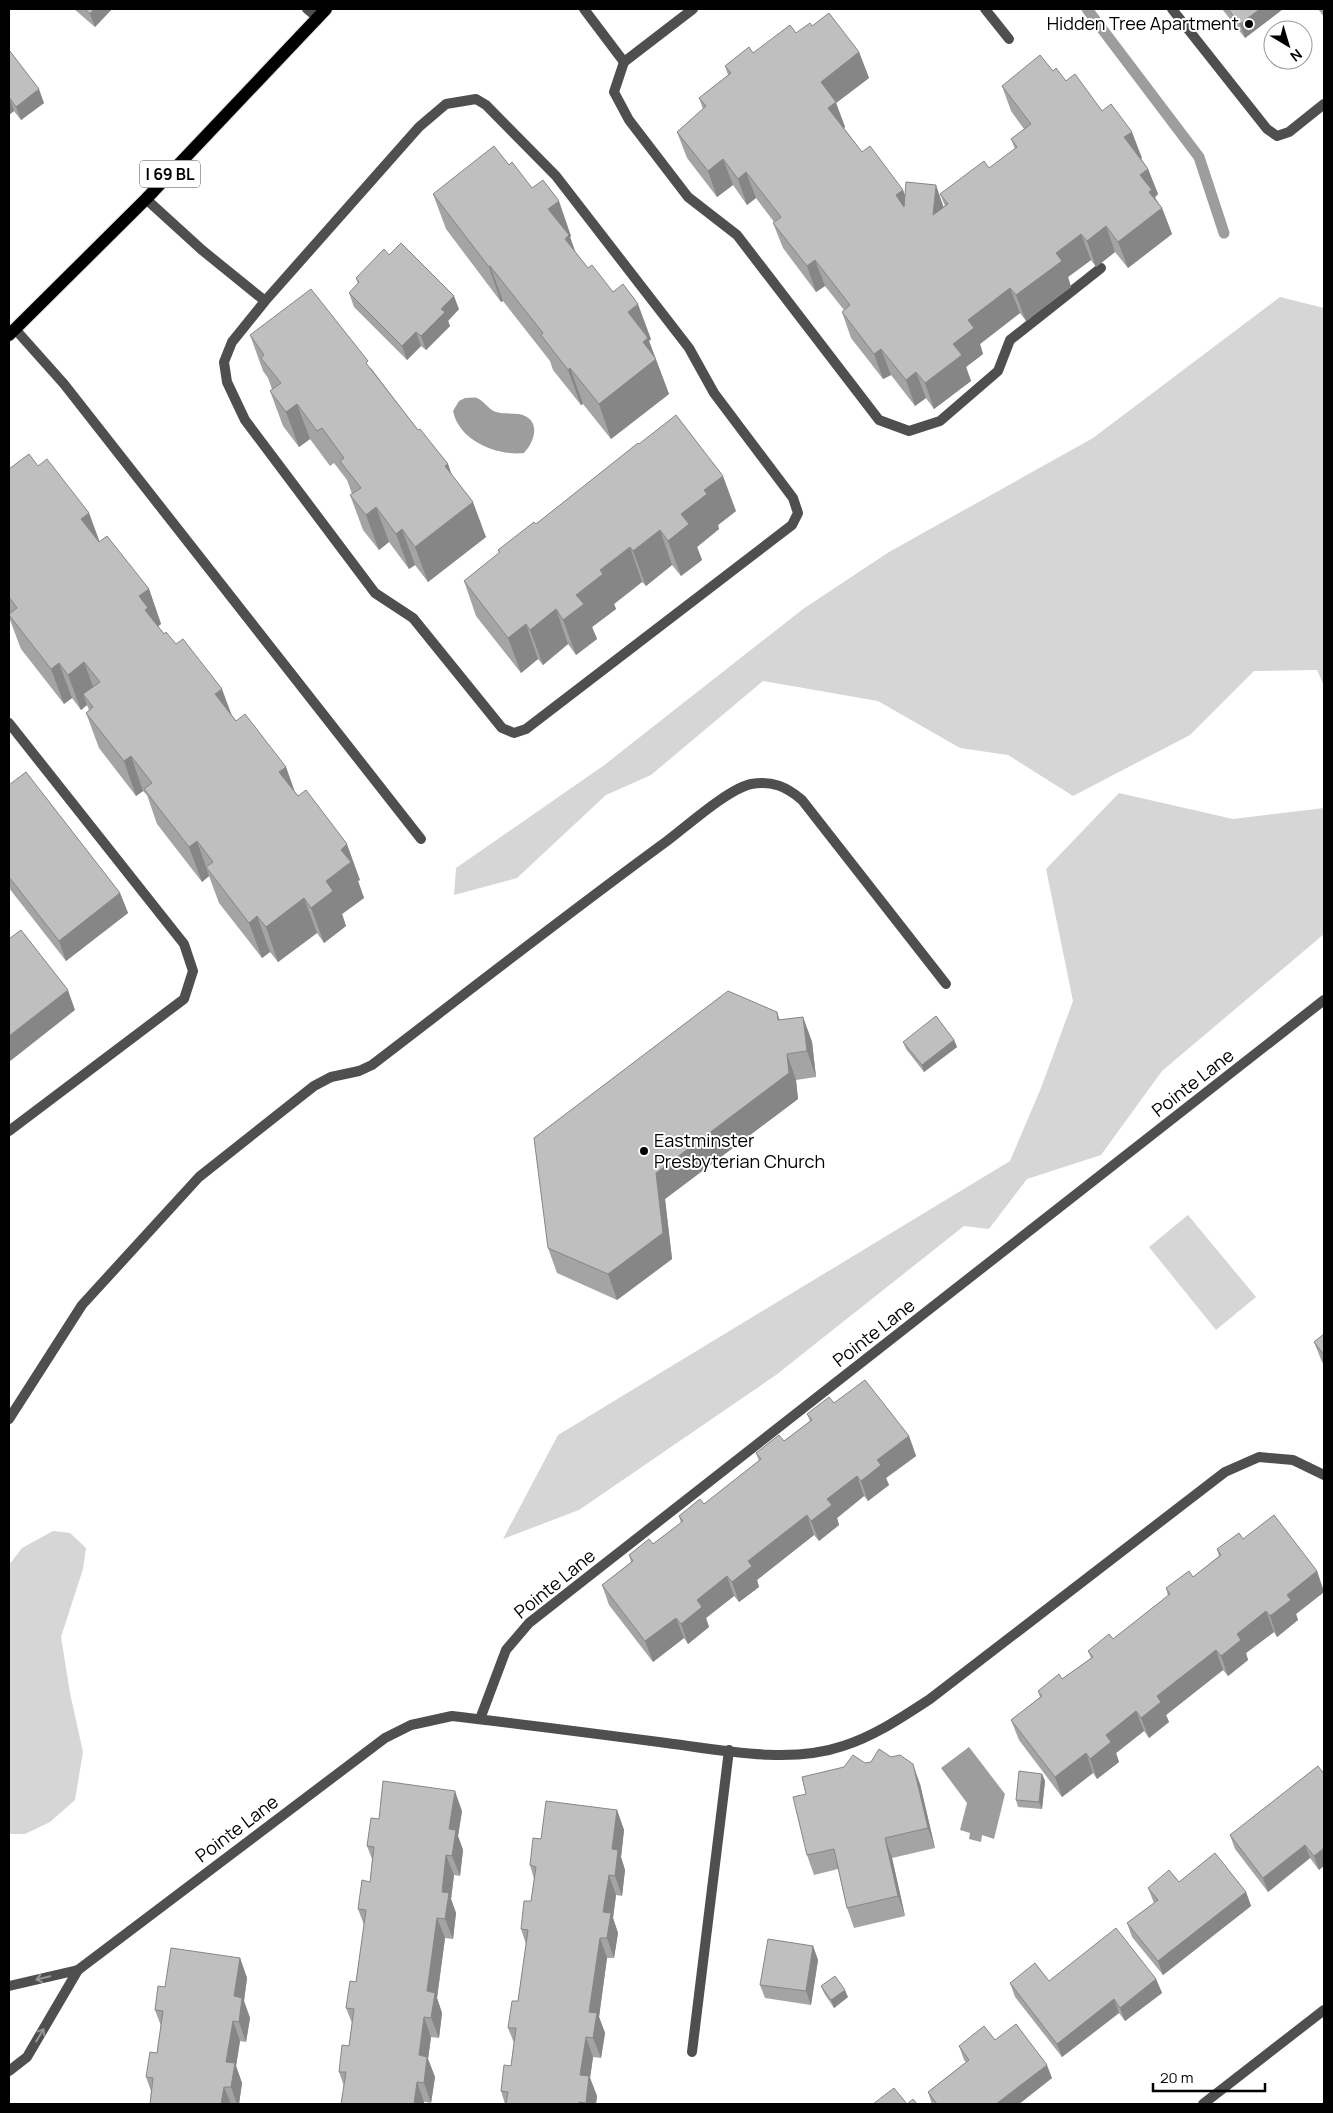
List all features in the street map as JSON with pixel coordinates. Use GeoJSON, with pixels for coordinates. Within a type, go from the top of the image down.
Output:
{"type":"FeatureCollection","features":[{"type":"Feature","properties":{"kind":"main road","name":"I 69 BL"},"geometry":{"type":"LineString","coordinates":[[12,332],[146,199],[322,13]]}},
{"type":"Feature","properties":{"kind":"street"},"geometry":{"type":"LineString","coordinates":[[307,9],[322,13]]}},
{"type":"Feature","properties":{"kind":"street"},"geometry":{"type":"LineString","coordinates":[[584,9],[624,62]]}},
{"type":"Feature","properties":{"kind":"street"},"geometry":{"type":"LineString","coordinates":[[693,9],[624,62],[614,92],[630,120],[688,197],[737,235],[878,420],[909,431],[940,421],[998,371],[1010,340],[1101,268]]}},
{"type":"Feature","properties":{"kind":"street"},"geometry":{"type":"LineString","coordinates":[[985,9],[1009,39]]}},
{"type":"Feature","properties":{"kind":"street"},"geometry":{"type":"LineString","coordinates":[[1172,9],[1267,129],[1277,136],[1289,132],[1324,104]]}},
{"type":"Feature","properties":{"kind":"street"},"geometry":{"type":"LineString","coordinates":[[476,99],[486,105],[556,176],[683,340],[714,393],[794,498],[798,513],[792,525],[526,729],[514,733],[502,728],[413,618],[375,593],[245,420],[226,382],[224,362],[232,342],[265,301],[419,127],[446,104],[476,99]]}},
{"type":"Feature","properties":{"kind":"street"},"geometry":{"type":"LineString","coordinates":[[146,199],[202,250],[265,301]]}},
{"type":"Feature","properties":{"kind":"street"},"geometry":{"type":"LineString","coordinates":[[12,332],[64,384],[421,839]]}},
{"type":"Feature","properties":{"kind":"street"},"geometry":{"type":"LineString","coordinates":[[9,723],[184,944],[193,971],[184,999],[9,1131]]}},
{"type":"Feature","properties":{"kind":"street"},"geometry":{"type":"LineString","coordinates":[[9,1419],[82,1305],[199,1177],[314,1086],[332,1077],[359,1071],[372,1065],[730,793],[750,784],[770,782],[789,788],[802,800],[946,984]]}},
{"type":"Feature","properties":{"kind":"street","name":"Pointe Lane"},"geometry":{"type":"LineString","coordinates":[[480,1719],[506,1650],[529,1623],[1324,1000]]}},
{"type":"Feature","properties":{"kind":"street","name":"Pointe Lane"},"geometry":{"type":"LineString","coordinates":[[78,1970],[385,1738],[411,1725],[452,1716],[783,1755],[814,1753],[843,1746],[888,1726],[930,1699],[1224,1472],[1259,1457],[1292,1460],[1324,1475]]}},
{"type":"Feature","properties":{"kind":"street"},"geometry":{"type":"LineString","coordinates":[[692,2052],[729,1750]]}},
{"type":"Feature","properties":{"kind":"street"},"geometry":{"type":"LineString","coordinates":[[9,1986],[78,1970]]}},
{"type":"Feature","properties":{"kind":"street"},"geometry":{"type":"LineString","coordinates":[[9,2071],[27,2057],[78,1970]]}},
{"type":"Feature","properties":{"kind":"street"},"geometry":{"type":"LineString","coordinates":[[1203,2104],[1324,2010]]}},
{"type":"Feature","properties":{"kind":"shaded area"},"geometry":{"type":"Polygon","coordinates":[[[1280,297],[1324,308],[1324,686],[1317,670],[1254,671],[1190,735],[1073,796],[1008,755],[960,748],[878,701],[763,681],[651,775],[606,795],[517,878],[454,895],[456,868],[603,766],[803,609],[889,552],[1093,438],[1280,297]]]}},
{"type":"Feature","properties":{"kind":"shaded area"},"geometry":{"type":"Polygon","coordinates":[[[465,398],[477,398],[496,412],[519,414],[531,421],[534,425],[533,437],[524,453],[502,452],[491,449],[471,438],[463,431],[453,411],[459,401],[465,398]]]}},
{"type":"Feature","properties":{"kind":"shaded area"},"geometry":{"type":"Polygon","coordinates":[[[1119,793],[1233,819],[1324,808],[1324,934],[1162,1071],[1101,1155],[1027,1179],[989,1229],[964,1226],[776,1375],[579,1510],[503,1539],[558,1435],[1010,1161],[1041,1088],[1073,1001],[1046,869],[1119,793]]]}},
{"type":"Feature","properties":{"kind":"shaded area"},"geometry":{"type":"Polygon","coordinates":[[[1188,1215],[1256,1297],[1216,1330],[1149,1247],[1188,1215]]]}},
{"type":"Feature","properties":{"kind":"shaded area"},"geometry":{"type":"Polygon","coordinates":[[[53,1531],[70,1533],[86,1548],[83,1569],[61,1637],[70,1693],[83,1752],[75,1800],[50,1822],[25,1834],[9,1834],[9,1565],[22,1548],[53,1531]]]}},
{"type":"Feature","properties":{"kind":"shaded area"},"geometry":{"type":"Polygon","coordinates":[[[969,1747],[1005,1794],[994,1839],[982,1835],[981,1842],[969,1839],[970,1833],[960,1830],[967,1803],[941,1768],[969,1747]]]}},
{"type":"Feature","properties":{"kind":"building"},"geometry":{"type":"Polygon","coordinates":[[[85,9],[94,9],[90,14],[85,9]]]}},
{"type":"Feature","properties":{"kind":"building"},"geometry":{"type":"Polygon","coordinates":[[[1228,9],[1260,9],[1240,24],[1228,9]]]}},
{"type":"Feature","properties":{"kind":"building"},"geometry":{"type":"Polygon","coordinates":[[[829,13],[859,52],[821,82],[836,102],[828,108],[862,152],[870,146],[903,190],[896,195],[904,207],[906,182],[936,185],[933,215],[948,204],[940,194],[984,161],[989,168],[1017,147],[1011,139],[1031,124],[1002,86],[1040,55],[1053,71],[1056,68],[1066,81],[1075,74],[1102,111],[1111,104],[1132,132],[1124,137],[1148,169],[1140,175],[1152,190],[1149,192],[1162,208],[1118,242],[1106,226],[1087,241],[1081,234],[1056,253],[1062,261],[1016,295],[1010,288],[968,320],[974,328],[953,344],[962,355],[925,383],[916,372],[906,380],[881,349],[874,354],[842,312],[850,305],[815,260],[807,266],[773,223],[781,217],[746,172],[738,179],[723,159],[708,171],[677,132],[706,106],[699,98],[731,73],[725,66],[749,47],[753,53],[790,25],[796,33],[810,23],[812,26],[829,13]]]}},
{"type":"Feature","properties":{"kind":"building"},"geometry":{"type":"Polygon","coordinates":[[[9,50],[39,89],[16,107],[9,97],[9,50]]]}},
{"type":"Feature","properties":{"kind":"building"},"geometry":{"type":"Polygon","coordinates":[[[494,146],[509,165],[512,162],[532,188],[543,180],[559,201],[548,209],[569,235],[565,239],[588,268],[592,265],[613,292],[623,284],[638,304],[628,312],[648,338],[643,342],[656,359],[599,404],[570,368],[568,370],[541,335],[543,333],[433,194],[494,146]]]}},
{"type":"Feature","properties":{"kind":"building"},"geometry":{"type":"Polygon","coordinates":[[[401,243],[454,296],[441,309],[445,312],[421,336],[416,332],[402,346],[349,293],[359,282],[356,278],[384,249],[389,255],[401,243]]]}},
{"type":"Feature","properties":{"kind":"building"},"geometry":{"type":"Polygon","coordinates":[[[311,289],[368,361],[366,363],[418,430],[420,429],[448,464],[445,466],[473,502],[415,547],[402,529],[396,534],[376,507],[366,515],[350,495],[361,488],[340,461],[344,458],[322,428],[317,431],[297,404],[286,412],[270,391],[281,383],[261,358],[264,355],[250,335],[311,289]]]}},
{"type":"Feature","properties":{"kind":"building"},"geometry":{"type":"Polygon","coordinates":[[[676,415],[723,476],[704,490],[707,494],[681,514],[689,524],[668,541],[660,530],[633,551],[630,547],[600,570],[603,574],[576,595],[584,604],[563,620],[556,609],[530,630],[526,624],[508,638],[464,581],[500,552],[498,550],[534,522],[536,524],[676,415]]]}},
{"type":"Feature","properties":{"kind":"building"},"geometry":{"type":"Polygon","coordinates":[[[29,454],[38,466],[47,459],[89,513],[81,519],[99,542],[107,536],[149,589],[139,596],[148,608],[145,610],[164,634],[166,632],[176,644],[183,639],[222,689],[215,694],[236,721],[245,714],[286,767],[279,772],[298,796],[306,790],[347,844],[341,850],[351,862],[326,881],[333,891],[311,908],[304,898],[266,927],[257,916],[249,923],[206,867],[213,862],[197,841],[189,847],[144,789],[152,783],[131,756],[124,761],[86,713],[93,707],[83,694],[100,682],[84,662],[68,675],[59,663],[51,669],[9,615],[17,608],[9,597],[9,469],[29,454]]]}},
{"type":"Feature","properties":{"kind":"building"},"geometry":{"type":"Polygon","coordinates":[[[26,772],[120,893],[59,941],[9,877],[9,785],[26,772]]]}},
{"type":"Feature","properties":{"kind":"building"},"geometry":{"type":"Polygon","coordinates":[[[21,930],[68,990],[9,1036],[9,939],[21,930]]]}},
{"type":"Feature","properties":{"kind":"building","name":"Eastminster Presbyterian Church"},"geometry":{"type":"Polygon","coordinates":[[[728,991],[777,1012],[778,1020],[803,1017],[807,1051],[787,1054],[789,1073],[656,1173],[663,1233],[608,1274],[548,1248],[534,1138],[728,991]]]}},
{"type":"Feature","properties":{"kind":"building"},"geometry":{"type":"Polygon","coordinates":[[[936,1016],[954,1040],[922,1065],[903,1042],[936,1016]]]}},
{"type":"Feature","properties":{"kind":"building"},"geometry":{"type":"Polygon","coordinates":[[[1324,1334],[1324,1355],[1314,1342],[1324,1334]]]}},
{"type":"Feature","properties":{"kind":"building"},"geometry":{"type":"Polygon","coordinates":[[[865,1380],[909,1436],[877,1460],[881,1465],[861,1481],[857,1476],[827,1499],[832,1505],[811,1521],[807,1515],[748,1561],[752,1566],[732,1582],[727,1576],[697,1600],[702,1607],[681,1624],[676,1618],[645,1641],[602,1585],[633,1561],[629,1555],[649,1539],[653,1544],[683,1521],[679,1516],[700,1499],[704,1504],[761,1459],[756,1453],[779,1435],[784,1441],[812,1420],[807,1414],[829,1397],[834,1403],[865,1380]]]}},
{"type":"Feature","properties":{"kind":"building"},"geometry":{"type":"Polygon","coordinates":[[[1274,1515],[1317,1571],[1287,1595],[1291,1600],[1270,1616],[1266,1611],[1237,1634],[1241,1640],[1221,1656],[1216,1650],[1157,1696],[1161,1702],[1141,1718],[1136,1711],[1106,1735],[1111,1742],[1090,1759],[1086,1753],[1055,1777],[1011,1720],[1042,1696],[1038,1691],[1059,1674],[1062,1679],[1093,1657],[1088,1651],[1109,1634],[1113,1639],[1170,1594],[1166,1588],[1189,1571],[1193,1577],[1221,1555],[1217,1549],[1239,1533],[1243,1539],[1274,1515]]]}},
{"type":"Feature","properties":{"kind":"building"},"geometry":{"type":"Polygon","coordinates":[[[879,1749],[891,1757],[900,1755],[913,1764],[928,1828],[885,1838],[898,1896],[847,1908],[834,1849],[807,1855],[793,1797],[806,1794],[802,1777],[844,1767],[853,1755],[865,1763],[871,1762],[879,1749]]]}},
{"type":"Feature","properties":{"kind":"building"},"geometry":{"type":"Polygon","coordinates":[[[1318,1766],[1324,1774],[1324,1848],[1314,1856],[1305,1845],[1263,1878],[1230,1835],[1318,1766]]]}},
{"type":"Feature","properties":{"kind":"building"},"geometry":{"type":"Polygon","coordinates":[[[1019,1771],[1042,1774],[1039,1802],[1016,1800],[1019,1771]]]}},
{"type":"Feature","properties":{"kind":"building"},"geometry":{"type":"Polygon","coordinates":[[[383,1781],[455,1791],[449,1829],[456,1830],[452,1856],[446,1855],[442,1892],[449,1893],[445,1919],[437,1918],[427,1991],[435,1993],[431,2018],[424,2017],[419,2055],[427,2057],[424,2083],[417,2082],[414,2104],[341,2104],[346,2072],[339,2072],[342,2045],[349,2046],[354,2009],[346,2008],[350,1981],[356,1982],[366,1910],[358,1909],[362,1880],[370,1882],[374,1847],[367,1846],[371,1818],[379,1819],[383,1781]]]}},
{"type":"Feature","properties":{"kind":"building"},"geometry":{"type":"Polygon","coordinates":[[[546,1801],[617,1810],[612,1849],[618,1850],[615,1876],[609,1875],[603,1912],[611,1913],[607,1938],[600,1938],[589,2012],[597,2013],[593,2038],[586,2037],[580,2075],[589,2076],[586,2103],[506,2104],[508,2092],[501,2091],[504,2065],[511,2066],[516,2028],[508,2028],[512,2001],[518,2001],[528,1930],[521,1929],[524,1901],[531,1901],[536,1867],[530,1865],[533,1838],[541,1839],[546,1801]]]}},
{"type":"Feature","properties":{"kind":"building"},"geometry":{"type":"Polygon","coordinates":[[[1215,1853],[1246,1892],[1158,1961],[1127,1923],[1158,1900],[1148,1888],[1169,1870],[1179,1882],[1215,1853]]]}},
{"type":"Feature","properties":{"kind":"building"},"geometry":{"type":"Polygon","coordinates":[[[1116,1928],[1156,1979],[1120,2008],[1114,1999],[1057,2044],[1010,1983],[1035,1963],[1049,1981],[1116,1928]]]}},
{"type":"Feature","properties":{"kind":"building"},"geometry":{"type":"Polygon","coordinates":[[[768,1939],[813,1946],[806,1991],[760,1985],[768,1939]]]}},
{"type":"Feature","properties":{"kind":"building"},"geometry":{"type":"Polygon","coordinates":[[[171,1948],[240,1958],[234,1996],[242,1998],[239,2022],[233,2021],[226,2062],[235,2063],[231,2087],[224,2087],[221,2104],[150,2104],[153,2078],[146,2077],[150,2052],[157,2053],[163,2011],[155,2010],[158,1986],[165,1987],[171,1948]]]}},
{"type":"Feature","properties":{"kind":"building"},"geometry":{"type":"Polygon","coordinates":[[[835,1976],[845,1990],[831,2000],[821,1986],[835,1976]]]}},
{"type":"Feature","properties":{"kind":"building"},"geometry":{"type":"Polygon","coordinates":[[[1016,2024],[1047,2065],[996,2104],[937,2104],[928,2092],[969,2060],[959,2046],[984,2026],[995,2040],[1016,2024]]]}},
{"type":"Feature","properties":{"kind":"building"},"geometry":{"type":"Polygon","coordinates":[[[894,2088],[907,2104],[873,2104],[894,2088]]]}},
{"type":"Feature","properties":{"kind":"building"},"geometry":{"type":"Polygon","coordinates":[[[913,2099],[917,2104],[907,2104],[913,2099]]]}},
{"type":"Feature","properties":{"kind":"waterway"},"geometry":{"type":"LineString","coordinates":[[1087,9],[1199,157],[1224,233]]}},
{"type":"Feature","properties":{"kind":"place","name":"Hidden Tree Apartment"},"geometry":{"type":"Point","coordinates":[1249,24]}},
{"type":"Feature","properties":{"kind":"place","name":"Eastminster Presbyterian Church"},"geometry":{"type":"Point","coordinates":[644,1151]}}]}
